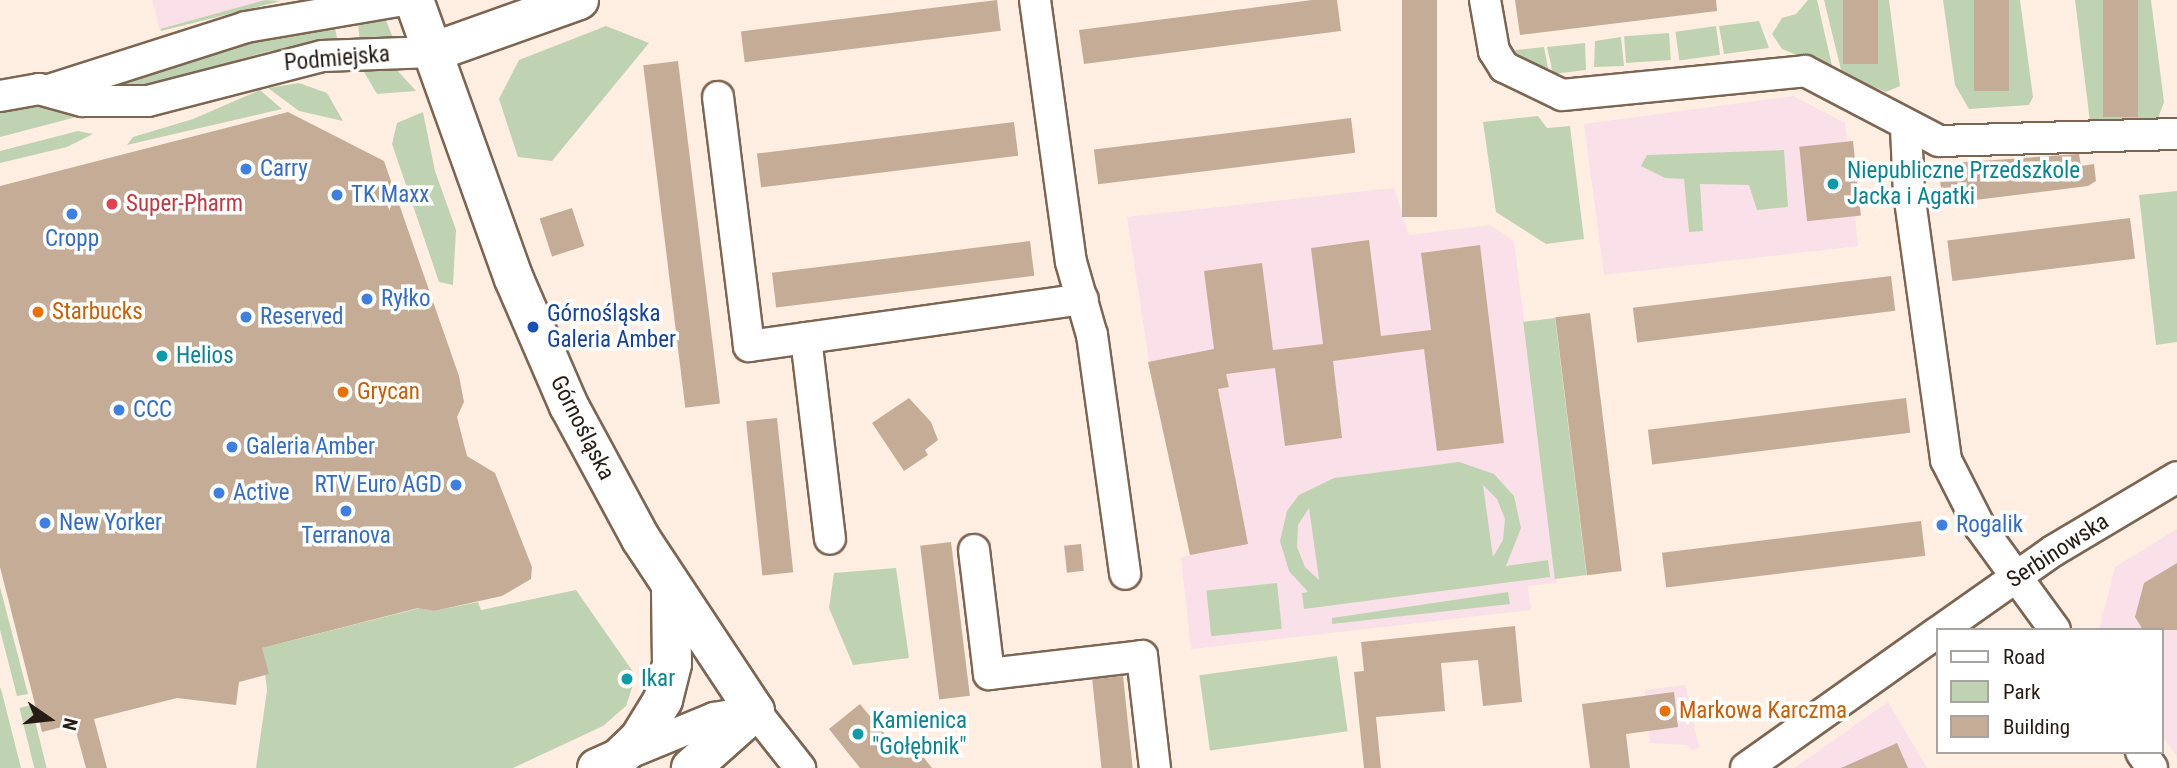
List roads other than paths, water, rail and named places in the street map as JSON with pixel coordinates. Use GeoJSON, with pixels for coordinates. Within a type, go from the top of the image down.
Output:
{"type":"FeatureCollection","features":[{"type":"Feature","properties":{"kind":"main road","name":"Górnośląska"},"geometry":{"type":"LineString","coordinates":[[414,0],[549,363],[671,587],[755,711]]}},
{"type":"Feature","properties":{"kind":"main road","name":"Podmiejska"},"geometry":{"type":"LineString","coordinates":[[433,52],[579,0]]}},
{"type":"Feature","properties":{"kind":"main road"},"geometry":{"type":"LineString","coordinates":[[608,763],[653,720],[668,685],[674,638],[671,587]]}},
{"type":"Feature","properties":{"kind":"main road"},"geometry":{"type":"LineString","coordinates":[[691,768],[755,711]]}},
{"type":"Feature","properties":{"kind":"street","name":"Podmiejska"},"geometry":{"type":"LineString","coordinates":[[0,96],[52,89],[246,27],[404,0]]}},
{"type":"Feature","properties":{"kind":"street"},"geometry":{"type":"LineString","coordinates":[[1035,0],[1071,262],[1093,335],[1125,574]]}},
{"type":"Feature","properties":{"kind":"street"},"geometry":{"type":"LineString","coordinates":[[1485,0],[1498,60],[1511,74],[1550,92],[1589,96],[1805,71],[1878,107],[1906,128],[1954,142],[2040,135],[2104,140],[2177,134]]}},
{"type":"Feature","properties":{"kind":"street","name":"Podmiejska"},"geometry":{"type":"LineString","coordinates":[[52,89],[82,101],[138,102],[322,56],[433,52]]}},
{"type":"Feature","properties":{"kind":"street"},"geometry":{"type":"LineString","coordinates":[[718,97],[749,346],[1083,299]]}},
{"type":"Feature","properties":{"kind":"street"},"geometry":{"type":"LineString","coordinates":[[1906,128],[1909,193],[1946,460],[1980,527],[2054,628]]}},
{"type":"Feature","properties":{"kind":"street"},"geometry":{"type":"LineString","coordinates":[[806,338],[830,539]]}},
{"type":"Feature","properties":{"kind":"street","name":"Serbinowska"},"geometry":{"type":"LineString","coordinates":[[1943,628],[2017,576],[2177,477]]}},
{"type":"Feature","properties":{"kind":"street"},"geometry":{"type":"LineString","coordinates":[[974,550],[989,674],[1142,656],[1155,768]]}},
{"type":"Feature","properties":{"kind":"street","name":"Serbinowska"},"geometry":{"type":"LineString","coordinates":[[1746,768],[1936,633]]}},
{"type":"Feature","properties":{"kind":"street"},"geometry":{"type":"LineString","coordinates":[[608,763],[714,718],[755,711]]}},
{"type":"Feature","properties":{"kind":"street","name":"Górnośląska"},"geometry":{"type":"LineString","coordinates":[[755,711],[800,768]]}},
{"type":"Feature","properties":{"kind":"place","name":"Carry"},"geometry":{"type":"Point","coordinates":[246,169]}},
{"type":"Feature","properties":{"kind":"place","name":"Niepubliczne Przedszkole Jacka i Agatki"},"geometry":{"type":"Point","coordinates":[1833,184]}},
{"type":"Feature","properties":{"kind":"place","name":"TK Maxx"},"geometry":{"type":"Point","coordinates":[337,195]}},
{"type":"Feature","properties":{"kind":"place","name":"Super-Pharm"},"geometry":{"type":"Point","coordinates":[112,204]}},
{"type":"Feature","properties":{"kind":"place","name":"Cropp"},"geometry":{"type":"Point","coordinates":[72,214]}},
{"type":"Feature","properties":{"kind":"place","name":"Ryłko"},"geometry":{"type":"Point","coordinates":[367,299]}},
{"type":"Feature","properties":{"kind":"place","name":"Starbucks"},"geometry":{"type":"Point","coordinates":[38,312]}},
{"type":"Feature","properties":{"kind":"place","name":"Reserved"},"geometry":{"type":"Point","coordinates":[246,317]}},
{"type":"Feature","properties":{"kind":"place","name":"Górnośląska Galeria Amber"},"geometry":{"type":"Point","coordinates":[533,327]}},
{"type":"Feature","properties":{"kind":"place","name":"Helios"},"geometry":{"type":"Point","coordinates":[162,356]}},
{"type":"Feature","properties":{"kind":"place","name":"Grycan"},"geometry":{"type":"Point","coordinates":[343,392]}},
{"type":"Feature","properties":{"kind":"place","name":"CCC"},"geometry":{"type":"Point","coordinates":[119,410]}},
{"type":"Feature","properties":{"kind":"place","name":"Galeria Amber"},"geometry":{"type":"Point","coordinates":[232,447]}},
{"type":"Feature","properties":{"kind":"place","name":"RTV Euro AGD"},"geometry":{"type":"Point","coordinates":[456,485]}},
{"type":"Feature","properties":{"kind":"place","name":"Active"},"geometry":{"type":"Point","coordinates":[219,493]}},
{"type":"Feature","properties":{"kind":"place","name":"Terranova"},"geometry":{"type":"Point","coordinates":[346,511]}},
{"type":"Feature","properties":{"kind":"place","name":"New Yorker"},"geometry":{"type":"Point","coordinates":[45,523]}},
{"type":"Feature","properties":{"kind":"place","name":"Rogalik"},"geometry":{"type":"Point","coordinates":[1942,525]}},
{"type":"Feature","properties":{"kind":"place","name":"Ikar"},"geometry":{"type":"Point","coordinates":[627,679]}},
{"type":"Feature","properties":{"kind":"place","name":"Markowa Karczma"},"geometry":{"type":"Point","coordinates":[1665,711]}},
{"type":"Feature","properties":{"kind":"place","name":"Kamienica \"Gołębnik\""},"geometry":{"type":"Point","coordinates":[858,734]}}]}
